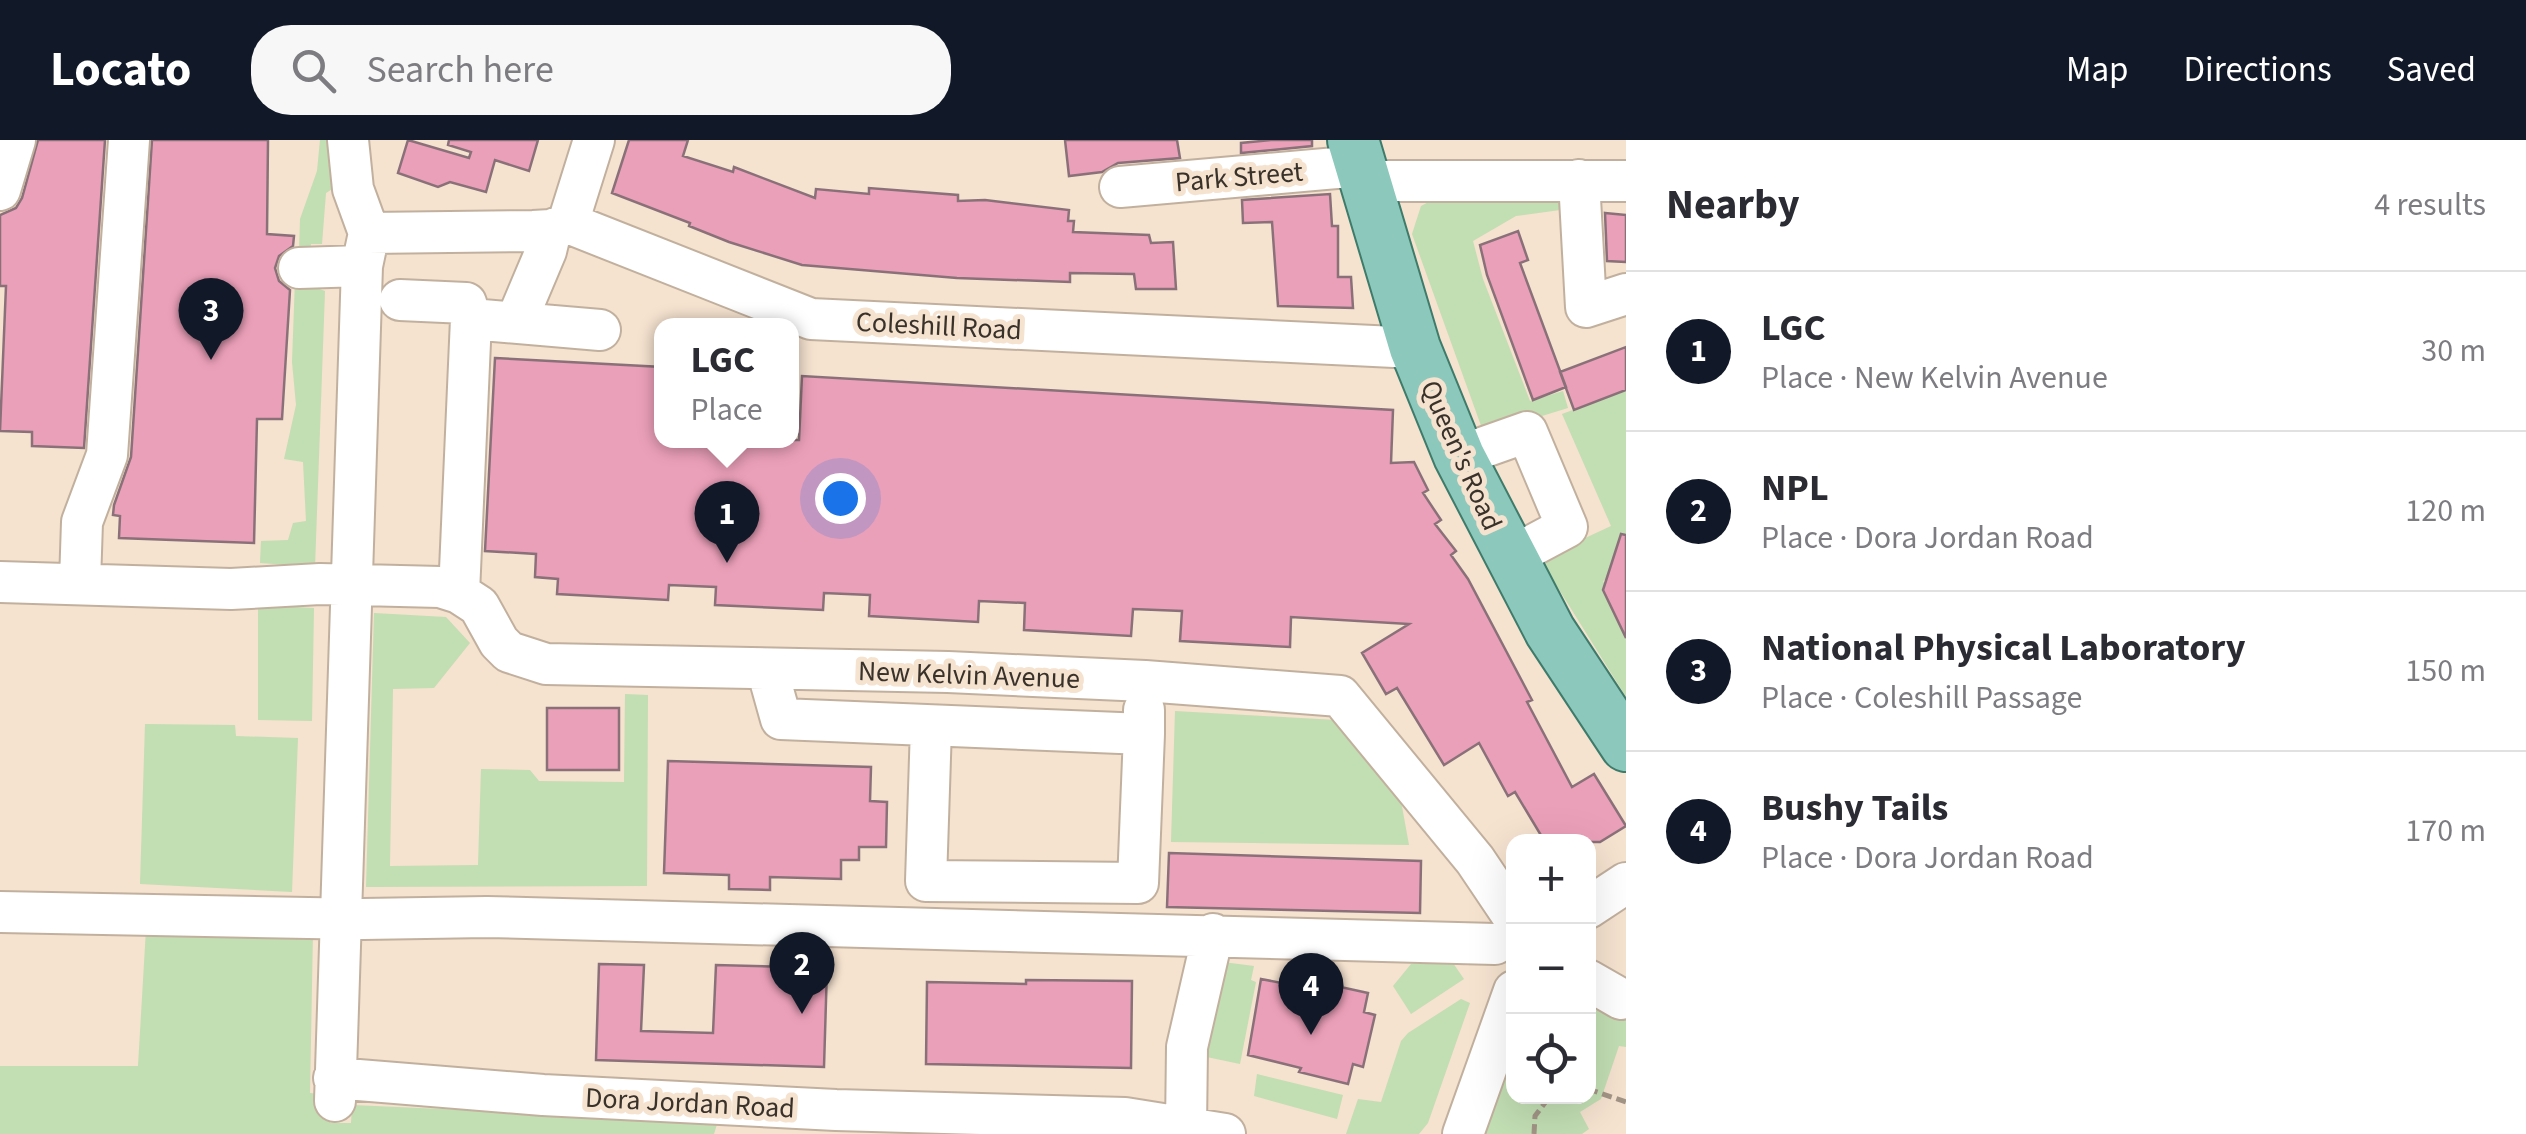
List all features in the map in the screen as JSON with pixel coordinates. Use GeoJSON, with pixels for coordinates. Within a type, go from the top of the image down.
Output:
{"type":"FeatureCollection","features":[{"type":"Feature","properties":{"kind":"main road","name":"Queen's Road"},"geometry":{"type":"LineString","coordinates":[[1358,162],[1415,348],[1459,456],[1550,631],[1626,746]]}},
{"type":"Feature","properties":{"kind":"street"},"geometry":{"type":"LineString","coordinates":[[0,190],[16,140]]}},
{"type":"Feature","properties":{"kind":"street"},"geometry":{"type":"LineString","coordinates":[[80,582],[82,522],[108,456],[130,140]]}},
{"type":"Feature","properties":{"kind":"street"},"geometry":{"type":"LineString","coordinates":[[341,918],[350,586],[366,249],[353,189],[348,140]]}},
{"type":"Feature","properties":{"kind":"street"},"geometry":{"type":"LineString","coordinates":[[516,322],[546,251],[551,228],[594,140]]}},
{"type":"Feature","properties":{"kind":"street","name":"Park Street"},"geometry":{"type":"LineString","coordinates":[[1120,187],[1358,162],[1626,182]]}},
{"type":"Feature","properties":{"kind":"street"},"geometry":{"type":"LineString","coordinates":[[1579,180],[1586,307],[1626,294]]}},
{"type":"Feature","properties":{"kind":"street"},"geometry":{"type":"LineString","coordinates":[[300,268],[366,249],[551,228]]}},
{"type":"Feature","properties":{"kind":"street","name":"Coleshill Road"},"geometry":{"type":"LineString","coordinates":[[551,228],[632,248],[810,319],[1415,348]]}},
{"type":"Feature","properties":{"kind":"street"},"geometry":{"type":"LineString","coordinates":[[0,582],[231,588],[320,584],[440,587],[459,593],[471,319],[466,303],[400,300]]}},
{"type":"Feature","properties":{"kind":"street"},"geometry":{"type":"LineString","coordinates":[[471,319],[600,330]]}},
{"type":"Feature","properties":{"kind":"street"},"geometry":{"type":"LineString","coordinates":[[1459,456],[1527,432],[1567,527],[1509,558]]}},
{"type":"Feature","properties":{"kind":"street","name":"New Kelvin Avenue"},"geometry":{"type":"LineString","coordinates":[[459,593],[479,606],[509,652],[546,664],[948,672],[1145,681],[1340,696],[1475,860],[1506,931]]}},
{"type":"Feature","properties":{"kind":"street"},"geometry":{"type":"LineString","coordinates":[[767,670],[781,720],[1144,734]]}},
{"type":"Feature","properties":{"kind":"street"},"geometry":{"type":"LineString","coordinates":[[931,727],[926,881],[1138,883],[1145,681]]}},
{"type":"Feature","properties":{"kind":"street"},"geometry":{"type":"LineString","coordinates":[[1596,903],[1626,883]]}},
{"type":"Feature","properties":{"kind":"street"},"geometry":{"type":"LineString","coordinates":[[0,912],[487,917],[1506,938]]}},
{"type":"Feature","properties":{"kind":"street","name":"Dora Jordan Road"},"geometry":{"type":"LineString","coordinates":[[341,918],[334,1089],[526,1094],[1206,1131]]}},
{"type":"Feature","properties":{"kind":"street"},"geometry":{"type":"LineString","coordinates":[[1206,1131],[1187,1047],[1213,934]]}},
{"type":"Feature","properties":{"kind":"street"},"geometry":{"type":"LineString","coordinates":[[1463,1134],[1506,1013]]}},
{"type":"Feature","properties":{"kind":"path"},"geometry":{"type":"LineString","coordinates":[[1596,1092],[1626,1102]]}},
{"type":"Feature","properties":{"kind":"path"},"geometry":{"type":"LineString","coordinates":[[1534,1134],[1535,1116],[1544,1104]]}},
{"type":"Feature","properties":{"kind":"green space"},"geometry":{"type":"Polygon","coordinates":[[[320,140],[335,140],[337,186],[326,193],[322,244],[311,244],[310,253],[299,252],[300,219],[317,171],[320,140]]]}},
{"type":"Feature","properties":{"kind":"green space"},"geometry":{"type":"Polygon","coordinates":[[[1442,195],[1559,197],[1560,210],[1516,216],[1473,241],[1483,279],[1530,401],[1563,391],[1568,408],[1484,434],[1412,234],[1421,206],[1442,195]]]}},
{"type":"Feature","properties":{"kind":"green space"},"geometry":{"type":"Polygon","coordinates":[[[295,280],[325,291],[315,567],[260,563],[261,541],[288,540],[293,523],[306,521],[303,462],[284,459],[296,405],[292,362],[295,280]]]}},
{"type":"Feature","properties":{"kind":"green space"},"geometry":{"type":"Polygon","coordinates":[[[1626,390],[1626,570],[1603,581],[1626,625],[1626,697],[1540,559],[1611,526],[1562,414],[1626,390]]]}},
{"type":"Feature","properties":{"kind":"green space"},"geometry":{"type":"Polygon","coordinates":[[[258,605],[314,608],[312,721],[258,720],[258,605]]]}},
{"type":"Feature","properties":{"kind":"green space"},"geometry":{"type":"Polygon","coordinates":[[[374,613],[446,617],[470,643],[434,688],[393,689],[390,866],[478,865],[481,769],[530,770],[539,781],[624,782],[625,694],[648,695],[647,886],[366,887],[374,613]]]}},
{"type":"Feature","properties":{"kind":"green space"},"geometry":{"type":"Polygon","coordinates":[[[1175,711],[1336,720],[1401,801],[1409,845],[1171,842],[1175,711]]]}},
{"type":"Feature","properties":{"kind":"green space"},"geometry":{"type":"Polygon","coordinates":[[[145,724],[235,725],[236,736],[298,738],[292,892],[140,884],[145,724]]]}},
{"type":"Feature","properties":{"kind":"green space"},"geometry":{"type":"Polygon","coordinates":[[[146,929],[313,931],[310,1093],[330,1095],[330,1123],[351,1123],[352,1105],[718,1121],[714,1134],[0,1134],[0,1066],[138,1066],[146,929]]]}},
{"type":"Feature","properties":{"kind":"green space"},"geometry":{"type":"Polygon","coordinates":[[[1223,962],[1254,966],[1251,980],[1256,982],[1240,1064],[1202,1056],[1223,962]]]}},
{"type":"Feature","properties":{"kind":"green space"},"geometry":{"type":"Polygon","coordinates":[[[1453,963],[1464,979],[1411,1014],[1393,986],[1411,964],[1453,963]]]}},
{"type":"Feature","properties":{"kind":"green space"},"geometry":{"type":"Polygon","coordinates":[[[1461,999],[1470,1003],[1428,1123],[1419,1134],[1346,1134],[1358,1099],[1381,1102],[1401,1041],[1461,999]]]}},
{"type":"Feature","properties":{"kind":"green space"},"geometry":{"type":"Polygon","coordinates":[[[1596,1010],[1626,1020],[1626,1047],[1619,1046],[1601,1099],[1596,1102],[1596,1010]]]}},
{"type":"Feature","properties":{"kind":"green space"},"geometry":{"type":"Polygon","coordinates":[[[1506,1053],[1506,1104],[1593,1104],[1580,1112],[1589,1129],[1582,1134],[1478,1134],[1506,1053]]]}},
{"type":"Feature","properties":{"kind":"green space"},"geometry":{"type":"Polygon","coordinates":[[[1257,1074],[1343,1095],[1337,1119],[1254,1096],[1257,1074]]]}},
{"type":"Feature","properties":{"kind":"building"},"geometry":{"type":"Polygon","coordinates":[[[38,140],[105,140],[84,448],[32,446],[32,432],[0,431],[6,286],[0,286],[0,215],[16,208],[22,198],[38,140]]]}},
{"type":"Feature","properties":{"kind":"building"},"geometry":{"type":"Polygon","coordinates":[[[152,140],[268,140],[267,234],[294,236],[293,246],[279,256],[275,268],[279,281],[290,290],[282,419],[257,419],[254,543],[119,538],[120,516],[113,515],[131,457],[152,140]]]}},
{"type":"Feature","properties":{"kind":"building"},"geometry":{"type":"Polygon","coordinates":[[[408,140],[469,158],[471,152],[448,145],[449,140],[538,140],[529,171],[495,160],[486,192],[450,182],[438,187],[398,173],[408,140]]]}},
{"type":"Feature","properties":{"kind":"building"},"geometry":{"type":"Polygon","coordinates":[[[629,140],[688,140],[683,156],[733,172],[734,167],[815,198],[816,189],[869,194],[869,188],[958,195],[958,201],[985,200],[1069,210],[1073,232],[1149,235],[1151,243],[1173,242],[1176,289],[1136,289],[1134,274],[1070,273],[1070,282],[957,278],[802,265],[729,242],[612,193],[629,140]]]}},
{"type":"Feature","properties":{"kind":"building"},"geometry":{"type":"Polygon","coordinates":[[[1065,140],[1177,140],[1180,158],[1118,163],[1102,172],[1069,176],[1065,140]]]}},
{"type":"Feature","properties":{"kind":"building"},"geometry":{"type":"Polygon","coordinates":[[[1312,140],[1312,146],[1241,153],[1241,143],[1312,140]]]}},
{"type":"Feature","properties":{"kind":"building"},"geometry":{"type":"Polygon","coordinates":[[[1330,194],[1332,226],[1338,226],[1338,277],[1351,277],[1353,308],[1278,306],[1272,222],[1243,223],[1242,200],[1330,194]]]}},
{"type":"Feature","properties":{"kind":"building"},"geometry":{"type":"Polygon","coordinates":[[[1605,213],[1626,215],[1626,262],[1607,261],[1605,213]]]}},
{"type":"Feature","properties":{"kind":"building"},"geometry":{"type":"Polygon","coordinates":[[[1518,231],[1528,260],[1520,263],[1566,387],[1533,400],[1487,275],[1480,245],[1518,231]]]}},
{"type":"Feature","properties":{"kind":"building"},"geometry":{"type":"Polygon","coordinates":[[[1626,347],[1626,390],[1574,410],[1560,372],[1626,347]]]}},
{"type":"Feature","properties":{"kind":"building"},"geometry":{"type":"Polygon","coordinates":[[[495,358],[654,367],[654,448],[799,448],[802,376],[1393,410],[1391,463],[1414,462],[1428,490],[1423,493],[1441,520],[1435,524],[1456,551],[1451,555],[1468,579],[1532,700],[1527,702],[1572,787],[1594,774],[1626,826],[1600,842],[1596,842],[1596,834],[1540,834],[1515,792],[1508,796],[1479,743],[1444,765],[1397,688],[1386,694],[1362,653],[1409,624],[1291,617],[1290,647],[1180,641],[1182,611],[1133,609],[1131,636],[1024,630],[1025,603],[979,601],[978,622],[869,616],[870,595],[824,593],[823,610],[715,605],[716,587],[669,585],[668,600],[557,594],[558,579],[535,577],[536,554],[485,551],[495,358]]]}},
{"type":"Feature","properties":{"kind":"building"},"geometry":{"type":"Polygon","coordinates":[[[1621,534],[1626,535],[1626,638],[1603,590],[1621,534]]]}},
{"type":"Feature","properties":{"kind":"building"},"geometry":{"type":"Polygon","coordinates":[[[547,708],[619,708],[619,770],[547,770],[547,708]]]}},
{"type":"Feature","properties":{"kind":"building"},"geometry":{"type":"Polygon","coordinates":[[[668,761],[871,767],[870,801],[887,802],[886,847],[859,847],[859,860],[841,860],[841,879],[770,877],[770,890],[729,889],[729,875],[664,873],[668,761]]]}},
{"type":"Feature","properties":{"kind":"building"},"geometry":{"type":"Polygon","coordinates":[[[1169,853],[1421,861],[1420,913],[1167,907],[1169,853]]]}},
{"type":"Feature","properties":{"kind":"building"},"geometry":{"type":"Polygon","coordinates":[[[599,964],[644,965],[641,1031],[713,1033],[716,965],[827,968],[824,1067],[596,1060],[599,964]]]}},
{"type":"Feature","properties":{"kind":"building"},"geometry":{"type":"Polygon","coordinates":[[[1261,979],[1318,990],[1318,982],[1368,993],[1364,1012],[1375,1015],[1363,1067],[1353,1064],[1348,1084],[1248,1055],[1261,979]]]}},
{"type":"Feature","properties":{"kind":"building"},"geometry":{"type":"Polygon","coordinates":[[[1026,980],[1132,981],[1131,1068],[926,1064],[927,982],[1026,984],[1026,980]]]}},
{"type":"Feature","properties":{"kind":"place","name":"National Physical Laboratory"},"geometry":{"type":"Point","coordinates":[211,360]}},
{"type":"Feature","properties":{"kind":"place","name":"LGC"},"geometry":{"type":"Point","coordinates":[727,563]}},
{"type":"Feature","properties":{"kind":"place","name":"NPL"},"geometry":{"type":"Point","coordinates":[802,1014]}},
{"type":"Feature","properties":{"kind":"place","name":"Bushy Tails"},"geometry":{"type":"Point","coordinates":[1311,1035]}}]}
